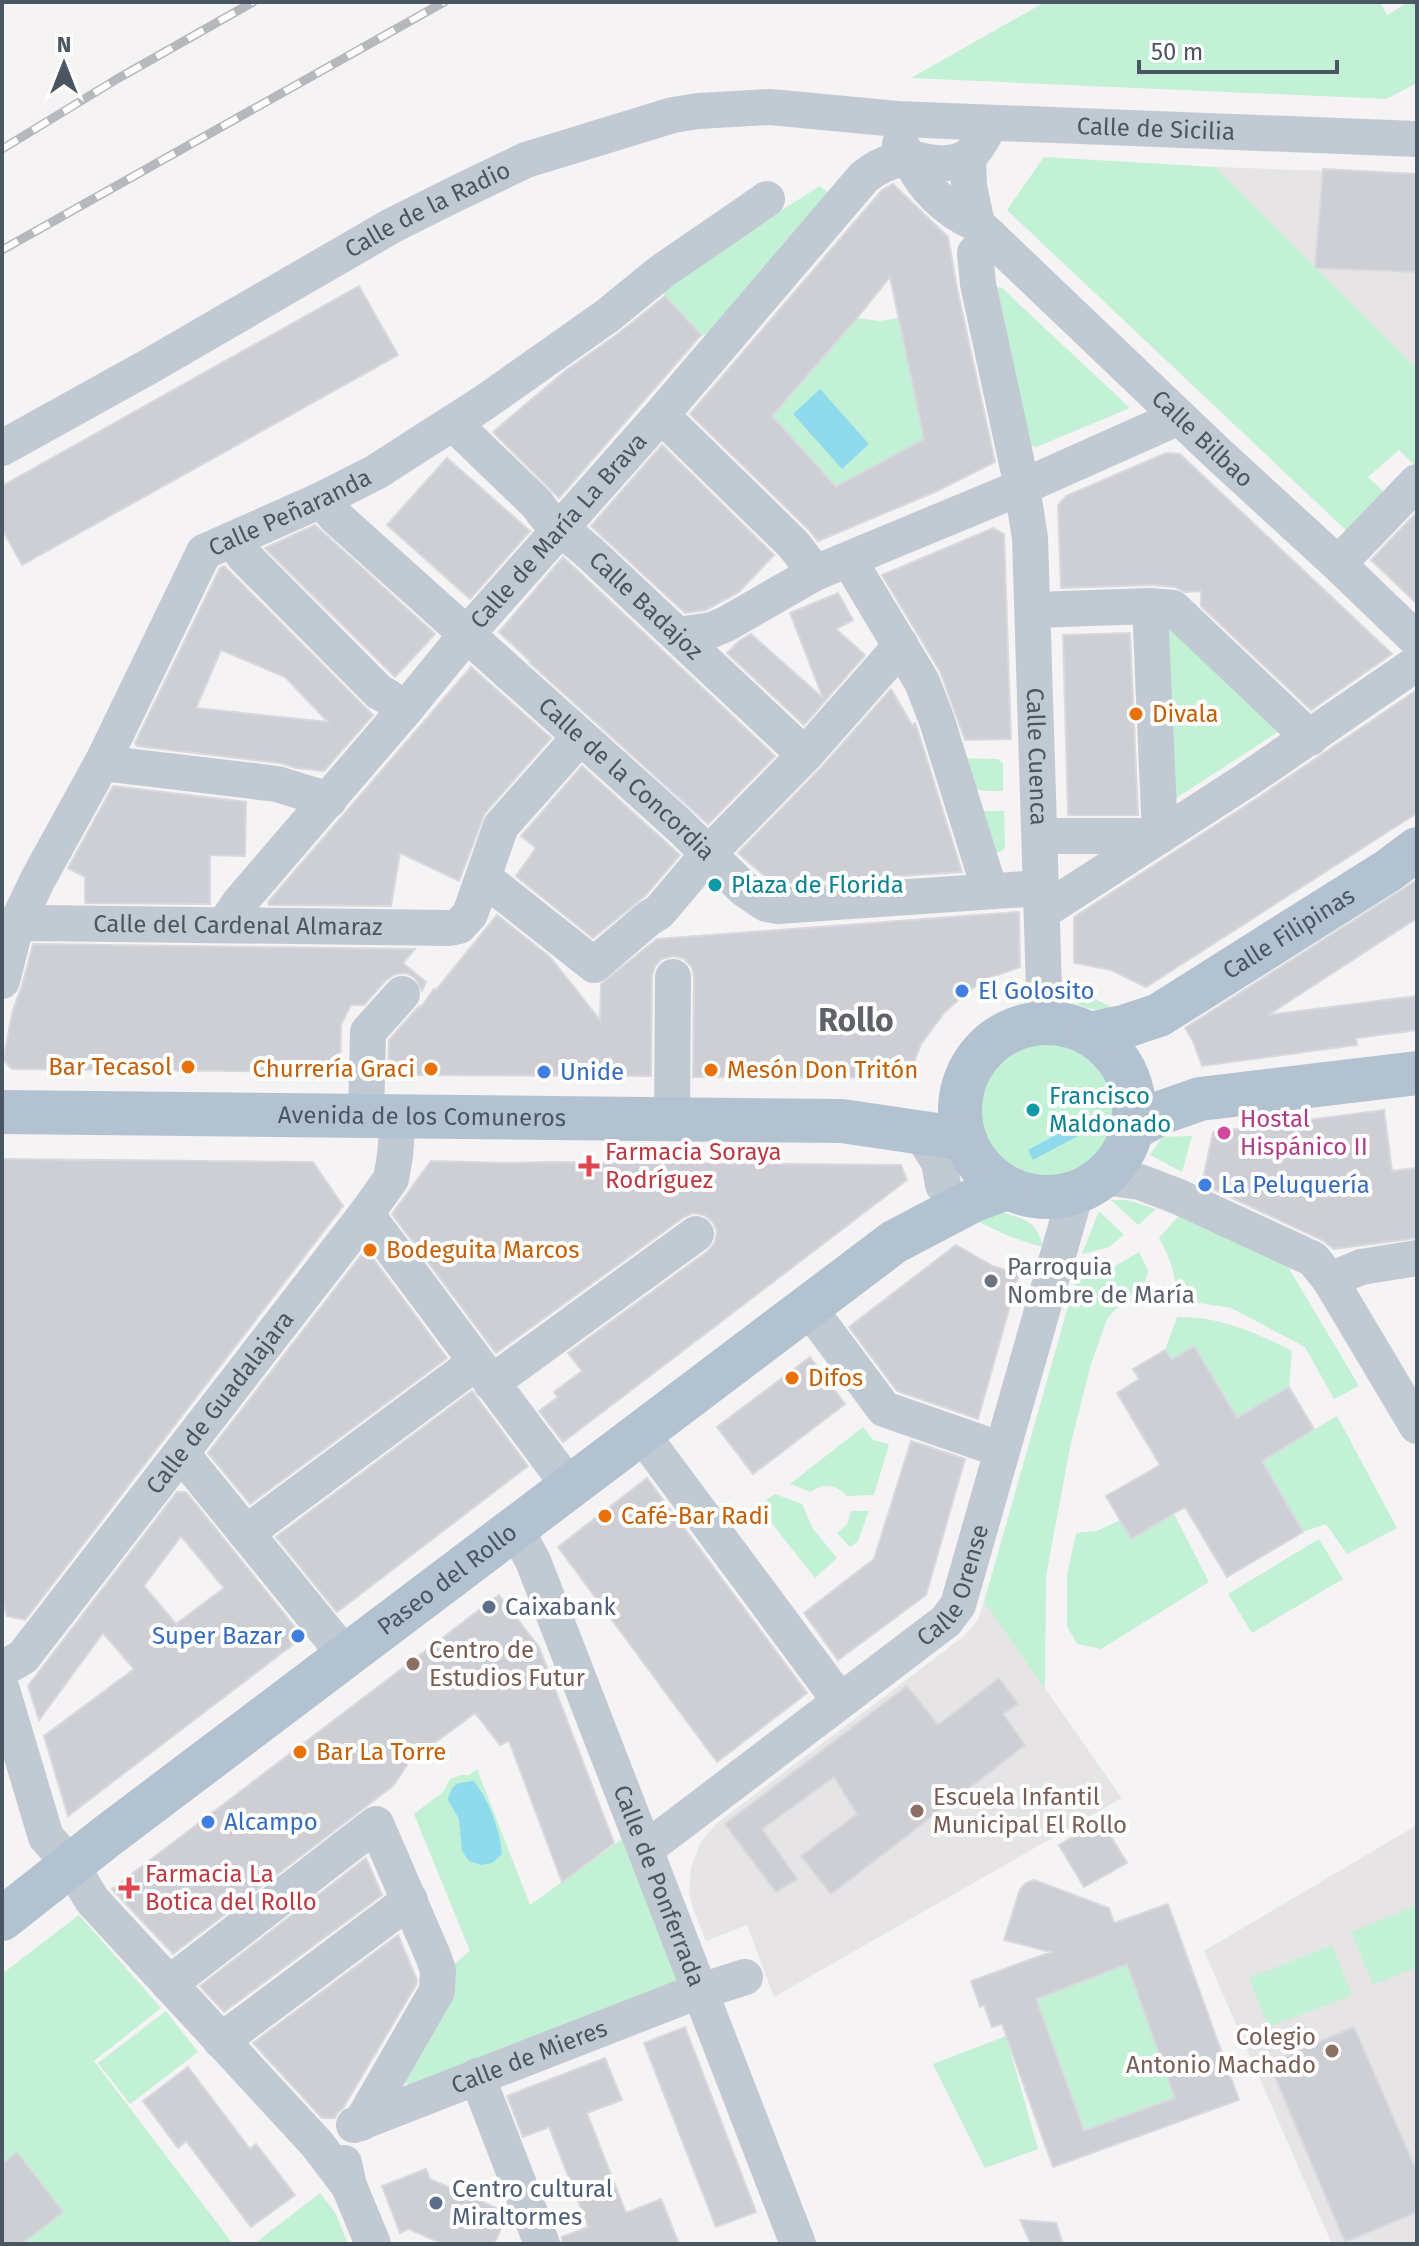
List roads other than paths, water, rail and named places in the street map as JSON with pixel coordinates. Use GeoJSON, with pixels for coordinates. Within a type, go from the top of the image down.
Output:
{"type":"FeatureCollection","features":[{"type":"Feature","properties":{"kind":"main road","name":"Calle Filipinas"},"geometry":{"type":"LineString","coordinates":[[1072,1029],[1123,1027],[1159,1015],[1389,870],[1417,849]]}},
{"type":"Feature","properties":{"kind":"main road","name":"Calle Filipinas"},"geometry":{"type":"LineString","coordinates":[[1127,1077],[1159,1015]]}},
{"type":"Feature","properties":{"kind":"main road"},"geometry":{"type":"LineString","coordinates":[[1030,1025],[1072,1029],[1109,1049],[1127,1077],[1134,1107],[1132,1129],[1122,1155],[1089,1185],[1053,1197],[1029,1196],[1007,1188],[985,1171],[966,1144],[960,1115],[961,1091],[970,1068],[986,1048],[1006,1033],[1030,1025]]}},
{"type":"Feature","properties":{"kind":"main road"},"geometry":{"type":"LineString","coordinates":[[1132,1129],[1163,1112],[1200,1099],[1417,1073]]}},
{"type":"Feature","properties":{"kind":"main road"},"geometry":{"type":"LineString","coordinates":[[1127,1077],[1161,1095],[1200,1099]]}},
{"type":"Feature","properties":{"kind":"main road","name":"Avenida de los Comuneros"},"geometry":{"type":"LineString","coordinates":[[842,1121],[933,1105],[961,1091]]}},
{"type":"Feature","properties":{"kind":"main road","name":"Avenida de los Comuneros"},"geometry":{"type":"LineString","coordinates":[[2,1112],[842,1121],[920,1132],[966,1144]]}},
{"type":"Feature","properties":{"kind":"main road","name":"Paseo del Rollo"},"geometry":{"type":"LineString","coordinates":[[894,1242],[943,1185],[966,1144]]}},
{"type":"Feature","properties":{"kind":"main road","name":"Paseo del Rollo"},"geometry":{"type":"LineString","coordinates":[[2,1919],[894,1242],[974,1200],[1007,1188]]}},
{"type":"Feature","properties":{"kind":"street","name":"Calle de la Radio"},"geometry":{"type":"LineString","coordinates":[[2,448],[393,225],[526,160],[633,126],[698,111],[770,107],[897,119]]}},
{"type":"Feature","properties":{"kind":"street","name":"Calle de Sicilia"},"geometry":{"type":"LineString","coordinates":[[897,119],[1415,138]]}},
{"type":"Feature","properties":{"kind":"street","name":"Calle Bilbao"},"geometry":{"type":"LineString","coordinates":[[897,119],[899,142],[919,178],[955,214],[984,230],[1417,640]]}},
{"type":"Feature","properties":{"kind":"street"},"geometry":{"type":"LineString","coordinates":[[909,157],[928,164],[968,157],[991,123]]}},
{"type":"Feature","properties":{"kind":"street","name":"Calle de María La Brava"},"geometry":{"type":"LineString","coordinates":[[225,924],[240,902],[466,635],[661,415],[864,177],[889,161],[909,157]]}},
{"type":"Feature","properties":{"kind":"street"},"geometry":{"type":"LineString","coordinates":[[968,157],[969,186],[984,230]]}},
{"type":"Feature","properties":{"kind":"street","name":"Calle Peñaranda"},"geometry":{"type":"LineString","coordinates":[[2,981],[12,915],[38,879],[103,761],[204,552],[376,472],[453,423],[607,316],[661,272],[767,199]]}},
{"type":"Feature","properties":{"kind":"street","name":"Calle Cuenca"},"geometry":{"type":"LineString","coordinates":[[984,230],[975,253],[978,287],[1022,487],[1030,538],[1044,989],[1072,1029]]}},
{"type":"Feature","properties":{"kind":"street"},"geometry":{"type":"LineString","coordinates":[[661,415],[794,545],[815,573]]}},
{"type":"Feature","properties":{"kind":"street"},"geometry":{"type":"LineString","coordinates":[[678,635],[712,630],[726,624],[815,573],[1022,487],[1179,417]]}},
{"type":"Feature","properties":{"kind":"street","name":"Calle Badajoz"},"geometry":{"type":"LineString","coordinates":[[453,423],[561,529],[805,755]]}},
{"type":"Feature","properties":{"kind":"street"},"geometry":{"type":"LineString","coordinates":[[1338,564],[1417,482]]}},
{"type":"Feature","properties":{"kind":"street","name":"Calle de la Concordia"},"geometry":{"type":"LineString","coordinates":[[321,500],[466,635],[766,904],[778,906],[990,891],[1041,900]]}},
{"type":"Feature","properties":{"kind":"street"},"geometry":{"type":"LineString","coordinates":[[233,539],[244,556],[379,692],[404,711]]}},
{"type":"Feature","properties":{"kind":"street"},"geometry":{"type":"LineString","coordinates":[[849,560],[922,682],[990,891]]}},
{"type":"Feature","properties":{"kind":"street"},"geometry":{"type":"LineString","coordinates":[[1150,606],[1160,836]]}},
{"type":"Feature","properties":{"kind":"street"},"geometry":{"type":"LineString","coordinates":[[1033,610],[1173,608],[1310,738]]}},
{"type":"Feature","properties":{"kind":"street"},"geometry":{"type":"LineString","coordinates":[[580,737],[501,826],[484,878],[594,965],[659,912],[708,854],[805,755],[900,644]]}},
{"type":"Feature","properties":{"kind":"street"},"geometry":{"type":"LineString","coordinates":[[1041,900],[1160,836],[1310,738],[1417,663]]}},
{"type":"Feature","properties":{"kind":"street"},"geometry":{"type":"LineString","coordinates":[[103,761],[277,784],[329,800]]}},
{"type":"Feature","properties":{"kind":"street"},"geometry":{"type":"LineString","coordinates":[[1040,836],[1160,836]]}},
{"type":"Feature","properties":{"kind":"street","name":"Calle del Cardenal Almaraz"},"geometry":{"type":"LineString","coordinates":[[12,915],[38,923],[450,928],[459,926],[470,914],[484,878]]}},
{"type":"Feature","properties":{"kind":"street"},"geometry":{"type":"LineString","coordinates":[[672,1119],[673,977]]}},
{"type":"Feature","properties":{"kind":"street","name":"Calle de Guadalajara"},"geometry":{"type":"LineString","coordinates":[[2,1669],[23,1657],[391,1179],[395,1156],[382,1117],[368,1032],[402,994]]}},
{"type":"Feature","properties":{"kind":"street"},"geometry":{"type":"LineString","coordinates":[[920,1132],[939,1162],[943,1185]]}},
{"type":"Feature","properties":{"kind":"street"},"geometry":{"type":"LineString","coordinates":[[1089,1185],[1140,1182],[1313,1259],[1330,1280],[1417,1426]]}},
{"type":"Feature","properties":{"kind":"street","name":"Calle Orense"},"geometry":{"type":"LineString","coordinates":[[646,1849],[946,1621],[958,1605],[1002,1450],[1089,1185]]}},
{"type":"Feature","properties":{"kind":"street"},"geometry":{"type":"LineString","coordinates":[[366,1214],[570,1487]]}},
{"type":"Feature","properties":{"kind":"street"},"geometry":{"type":"LineString","coordinates":[[246,1533],[696,1234]]}},
{"type":"Feature","properties":{"kind":"street"},"geometry":{"type":"LineString","coordinates":[[1330,1280],[1361,1267],[1417,1258]]}},
{"type":"Feature","properties":{"kind":"street"},"geometry":{"type":"LineString","coordinates":[[808,1307],[884,1409],[1002,1450]]}},
{"type":"Feature","properties":{"kind":"street"},"geometry":{"type":"LineString","coordinates":[[641,1433],[840,1701]]}},
{"type":"Feature","properties":{"kind":"street"},"geometry":{"type":"LineString","coordinates":[[181,1453],[346,1656]]}},
{"type":"Feature","properties":{"kind":"street","name":"Calle de Ponferrada"},"geometry":{"type":"LineString","coordinates":[[515,1528],[533,1561],[646,1849],[790,2241]]}},
{"type":"Feature","properties":{"kind":"street"},"geometry":{"type":"LineString","coordinates":[[2,1690],[46,1837],[71,1865],[92,1900],[221,2041],[339,2134],[349,2186],[373,2244]]}},
{"type":"Feature","properties":{"kind":"street"},"geometry":{"type":"LineString","coordinates":[[169,1984],[376,1824],[433,1956],[438,1970],[437,1991],[392,2068],[339,2134]]}},
{"type":"Feature","properties":{"kind":"street"},"geometry":{"type":"LineString","coordinates":[[221,2041],[410,1900]]}},
{"type":"Feature","properties":{"kind":"street","name":"Calle de Mieres"},"geometry":{"type":"LineString","coordinates":[[339,2134],[477,2076],[700,1991],[745,1977]]}},
{"type":"Feature","properties":{"kind":"street"},"geometry":{"type":"LineString","coordinates":[[392,2068],[393,2082],[403,2093],[416,2100]]}},
{"type":"Feature","properties":{"kind":"street"},"geometry":{"type":"LineString","coordinates":[[477,2076],[542,2244]]}},
{"type":"Feature","properties":{"kind":"water"},"geometry":{"type":"Polygon","coordinates":[[[820,389],[869,444],[842,469],[793,414],[820,389]]]}},
{"type":"Feature","properties":{"kind":"water"},"geometry":{"type":"Polygon","coordinates":[[[1085,1119],[1091,1129],[1033,1160],[1028,1150],[1085,1119]]]}},
{"type":"Feature","properties":{"kind":"water"},"geometry":{"type":"Polygon","coordinates":[[[474,1781],[493,1816],[502,1854],[492,1863],[481,1865],[469,1861],[462,1851],[459,1819],[448,1800],[456,1785],[474,1781]]]}},
{"type":"Feature","properties":{"kind":"railway"},"geometry":{"type":"LineString","coordinates":[[2,149],[253,2]]}},
{"type":"Feature","properties":{"kind":"railway"},"geometry":{"type":"LineString","coordinates":[[2,250],[444,2]]}},
{"type":"Feature","properties":{"kind":"place","name":"Divala"},"geometry":{"type":"Point","coordinates":[1136,714]}},
{"type":"Feature","properties":{"kind":"place","name":"Plaza de Florida"},"geometry":{"type":"Point","coordinates":[715,885]}},
{"type":"Feature","properties":{"kind":"place","name":"El Golosito"},"geometry":{"type":"Point","coordinates":[962,991]}},
{"type":"Feature","properties":{"kind":"place","name":"Bar Tecasol"},"geometry":{"type":"Point","coordinates":[188,1067]}},
{"type":"Feature","properties":{"kind":"place","name":"Churrería Graci"},"geometry":{"type":"Point","coordinates":[431,1069]}},
{"type":"Feature","properties":{"kind":"place","name":"Mesón Don Tritón"},"geometry":{"type":"Point","coordinates":[711,1070]}},
{"type":"Feature","properties":{"kind":"place","name":"Unide"},"geometry":{"type":"Point","coordinates":[544,1072]}},
{"type":"Feature","properties":{"kind":"place","name":"Francisco Maldonado"},"geometry":{"type":"Point","coordinates":[1033,1110]}},
{"type":"Feature","properties":{"kind":"place","name":"Hostal Hispánico II"},"geometry":{"type":"Point","coordinates":[1224,1133]}},
{"type":"Feature","properties":{"kind":"place","name":"Farmacia Soraya Rodríguez"},"geometry":{"type":"Point","coordinates":[589,1166]}},
{"type":"Feature","properties":{"kind":"place","name":"La Peluquería"},"geometry":{"type":"Point","coordinates":[1205,1185]}},
{"type":"Feature","properties":{"kind":"place","name":"Bodeguita Marcos"},"geometry":{"type":"Point","coordinates":[370,1250]}},
{"type":"Feature","properties":{"kind":"place","name":"Parroquia Nombre de María"},"geometry":{"type":"Point","coordinates":[991,1281]}},
{"type":"Feature","properties":{"kind":"place","name":"Difos"},"geometry":{"type":"Point","coordinates":[792,1378]}},
{"type":"Feature","properties":{"kind":"place","name":"Café-Bar Radi"},"geometry":{"type":"Point","coordinates":[605,1516]}},
{"type":"Feature","properties":{"kind":"place","name":"Caixabank"},"geometry":{"type":"Point","coordinates":[489,1607]}},
{"type":"Feature","properties":{"kind":"place","name":"Super Bazar"},"geometry":{"type":"Point","coordinates":[298,1636]}},
{"type":"Feature","properties":{"kind":"place","name":"Centro de Estudios Futur"},"geometry":{"type":"Point","coordinates":[413,1664]}},
{"type":"Feature","properties":{"kind":"place","name":"Bar La Torre"},"geometry":{"type":"Point","coordinates":[300,1752]}},
{"type":"Feature","properties":{"kind":"place","name":"Escuela Infantil Municipal El Rollo"},"geometry":{"type":"Point","coordinates":[917,1811]}},
{"type":"Feature","properties":{"kind":"place","name":"Alcampo"},"geometry":{"type":"Point","coordinates":[208,1822]}},
{"type":"Feature","properties":{"kind":"place","name":"Farmacia La Botica del Rollo"},"geometry":{"type":"Point","coordinates":[129,1888]}},
{"type":"Feature","properties":{"kind":"place","name":"Colegio Antonio Machado"},"geometry":{"type":"Point","coordinates":[1332,2051]}},
{"type":"Feature","properties":{"kind":"place","name":"Centro cultural Miraltormes"},"geometry":{"type":"Point","coordinates":[436,2203]}},
{"type":"Feature","properties":{"kind":"district","name":"Rollo"},"geometry":{"type":"Point","coordinates":[856,1020]}}]}
